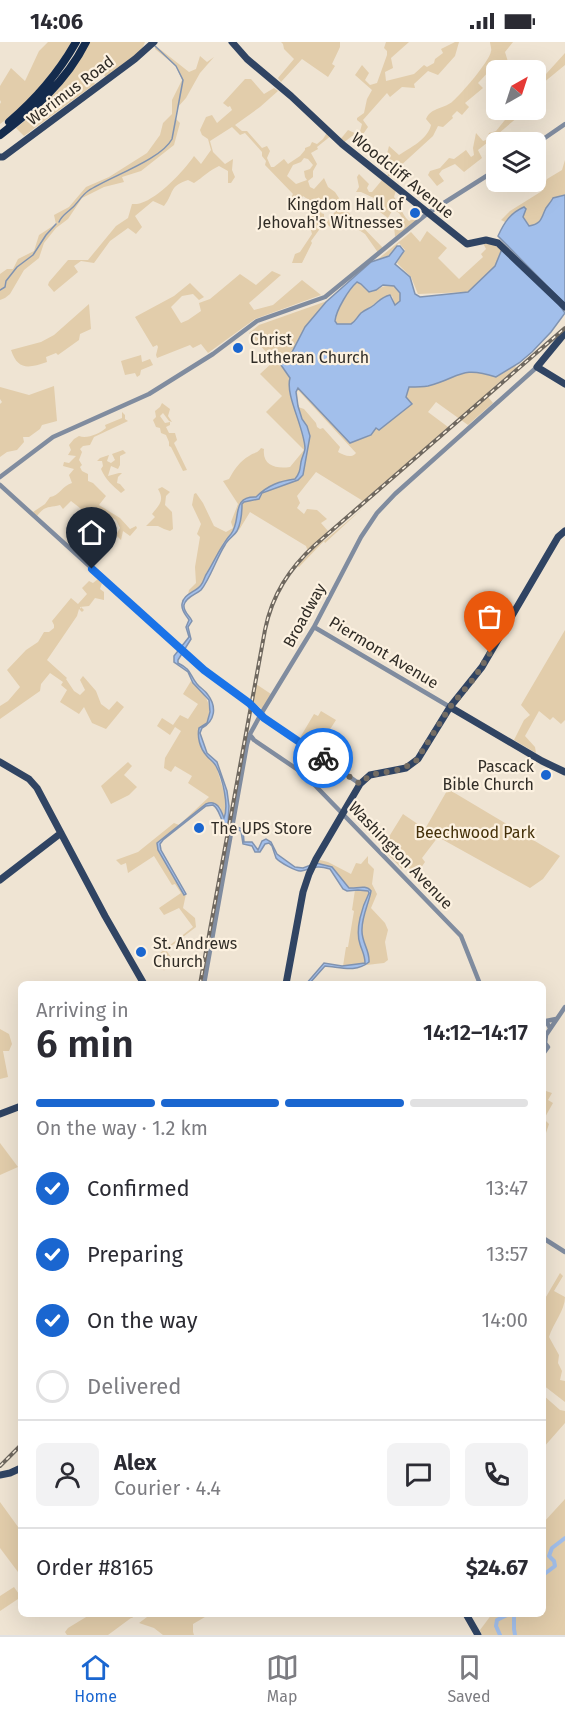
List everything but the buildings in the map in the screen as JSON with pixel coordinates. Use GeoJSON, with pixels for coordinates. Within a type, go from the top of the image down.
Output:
{"type":"FeatureCollection","features":[{"type":"Feature","properties":{"kind":"highway"},"geometry":{"type":"LineString","coordinates":[[0,129],[39,94],[76,42]]}},
{"type":"Feature","properties":{"kind":"highway"},"geometry":{"type":"LineString","coordinates":[[0,135],[52,92],[86,42]]}},
{"type":"Feature","properties":{"kind":"main road","name":"Werimus Road"},"geometry":{"type":"LineString","coordinates":[[0,157],[103,83],[154,42]]}},
{"type":"Feature","properties":{"kind":"main road","name":"Woodcliff Avenue"},"geometry":{"type":"LineString","coordinates":[[232,42],[247,59],[291,96],[335,138],[467,244],[489,240],[498,243],[562,304]]}},
{"type":"Feature","properties":{"kind":"main road","name":"Broadway"},"geometry":{"type":"LineString","coordinates":[[537,367],[565,333]]}},
{"type":"Feature","properties":{"kind":"main road"},"geometry":{"type":"LineString","coordinates":[[537,367],[565,384]]}},
{"type":"Feature","properties":{"kind":"main road"},"geometry":{"type":"LineString","coordinates":[[287,981],[303,892],[313,865],[360,784],[370,775],[402,769],[416,761],[450,707],[482,667],[558,537],[565,531]]}},
{"type":"Feature","properties":{"kind":"main road","name":"Piermont Avenue"},"geometry":{"type":"LineString","coordinates":[[450,707],[565,772]]}},
{"type":"Feature","properties":{"kind":"main road"},"geometry":{"type":"LineString","coordinates":[[0,762],[31,780],[37,788],[142,981]]}},
{"type":"Feature","properties":{"kind":"main road"},"geometry":{"type":"LineString","coordinates":[[0,880],[61,833]]}},
{"type":"Feature","properties":{"kind":"main road"},"geometry":{"type":"LineString","coordinates":[[0,1114],[18,1107]]}},
{"type":"Feature","properties":{"kind":"main road"},"geometry":{"type":"LineString","coordinates":[[0,1474],[18,1469]]}},
{"type":"Feature","properties":{"kind":"main road"},"geometry":{"type":"LineString","coordinates":[[467,1617],[478,1635]]}},
{"type":"Feature","properties":{"kind":"street"},"geometry":{"type":"LineString","coordinates":[[546,137],[565,124]]}},
{"type":"Feature","properties":{"kind":"street"},"geometry":{"type":"LineString","coordinates":[[0,477],[53,436],[149,394],[213,354],[256,321],[325,297],[428,213],[486,176]]}},
{"type":"Feature","properties":{"kind":"street","name":"Broadway"},"geometry":{"type":"LineString","coordinates":[[249,733],[314,627],[361,537],[380,510],[537,367]]}},
{"type":"Feature","properties":{"kind":"street"},"geometry":{"type":"LineString","coordinates":[[0,485],[204,670],[249,703],[264,718],[360,784]]}},
{"type":"Feature","properties":{"kind":"street","name":"Piermont Avenue"},"geometry":{"type":"LineString","coordinates":[[314,627],[450,707]]}},
{"type":"Feature","properties":{"kind":"street","name":"Washington Avenue"},"geometry":{"type":"LineString","coordinates":[[249,733],[251,741],[304,774],[461,936],[479,981]]}},
{"type":"Feature","properties":{"kind":"street"},"geometry":{"type":"LineString","coordinates":[[205,981],[232,829],[251,741]]}},
{"type":"Feature","properties":{"kind":"street"},"geometry":{"type":"LineString","coordinates":[[546,1037],[565,1007]]}},
{"type":"Feature","properties":{"kind":"street"},"geometry":{"type":"LineString","coordinates":[[546,1021],[553,1024]]}},
{"type":"Feature","properties":{"kind":"street"},"geometry":{"type":"LineString","coordinates":[[546,1240],[565,1252]]}},
{"type":"Feature","properties":{"kind":"green space"},"geometry":{"type":"Polygon","coordinates":[[[48,42],[72,42],[40,87],[0,124],[0,86],[11,68],[25,81],[39,51],[48,42]]]}},
{"type":"Feature","properties":{"kind":"green space"},"geometry":{"type":"Polygon","coordinates":[[[90,42],[145,42],[140,55],[108,80],[100,70],[92,79],[95,84],[24,136],[16,128],[58,89],[90,42]]]}},
{"type":"Feature","properties":{"kind":"green space"},"geometry":{"type":"Polygon","coordinates":[[[281,42],[340,42],[340,47],[332,64],[335,66],[328,77],[302,59],[281,82],[278,78],[294,59],[284,49],[281,42]]]}},
{"type":"Feature","properties":{"kind":"green space"},"geometry":{"type":"Polygon","coordinates":[[[386,42],[409,42],[391,58],[393,68],[385,72],[386,81],[414,74],[424,65],[427,67],[434,63],[435,59],[443,53],[441,49],[459,42],[455,56],[438,75],[428,71],[414,84],[415,88],[402,87],[390,97],[387,93],[363,120],[368,127],[361,137],[352,136],[342,144],[339,141],[348,130],[359,135],[362,124],[357,118],[364,113],[372,90],[355,75],[362,65],[369,73],[365,80],[370,85],[377,83],[387,55],[384,48],[386,42]]]}},
{"type":"Feature","properties":{"kind":"green space"},"geometry":{"type":"Polygon","coordinates":[[[490,42],[513,42],[505,52],[507,60],[487,60],[491,50],[490,42]]]}},
{"type":"Feature","properties":{"kind":"green space"},"geometry":{"type":"Polygon","coordinates":[[[156,46],[189,72],[196,69],[200,56],[207,62],[214,57],[200,73],[186,98],[177,108],[175,118],[180,123],[174,145],[141,171],[122,177],[124,182],[104,187],[82,198],[68,219],[56,228],[44,243],[39,258],[24,270],[10,294],[0,300],[0,274],[7,269],[13,269],[18,259],[34,251],[39,235],[56,224],[54,215],[69,207],[86,187],[109,177],[147,153],[160,135],[163,123],[172,114],[172,100],[182,80],[176,66],[155,49],[156,46]]]}},
{"type":"Feature","properties":{"kind":"green space"},"geometry":{"type":"Polygon","coordinates":[[[565,53],[565,65],[546,81],[546,74],[565,53]]]}},
{"type":"Feature","properties":{"kind":"green space"},"geometry":{"type":"Polygon","coordinates":[[[486,61],[486,74],[478,83],[483,88],[465,103],[469,107],[462,115],[457,111],[443,127],[438,126],[433,136],[386,179],[392,164],[387,154],[389,146],[399,155],[422,139],[431,125],[426,119],[428,115],[450,104],[486,61]]]}},
{"type":"Feature","properties":{"kind":"green space"},"geometry":{"type":"Polygon","coordinates":[[[245,79],[251,79],[264,94],[274,88],[278,91],[235,125],[242,131],[247,131],[262,148],[267,146],[270,151],[267,158],[271,167],[284,159],[288,164],[300,156],[312,142],[317,144],[328,131],[332,135],[311,153],[317,164],[313,177],[308,181],[310,187],[314,189],[324,178],[328,187],[335,192],[348,212],[384,249],[379,254],[365,234],[345,221],[341,215],[330,227],[326,223],[339,207],[335,201],[326,201],[321,213],[324,214],[324,223],[311,241],[302,263],[292,263],[295,254],[300,252],[312,234],[311,230],[302,230],[316,205],[303,196],[295,205],[289,201],[293,194],[265,165],[266,161],[262,152],[245,133],[240,135],[232,127],[210,141],[213,152],[225,164],[233,159],[232,170],[235,177],[231,183],[228,183],[228,171],[219,166],[194,183],[188,180],[177,185],[164,206],[153,201],[135,216],[142,227],[136,234],[128,228],[110,241],[94,263],[81,261],[74,266],[78,272],[54,292],[48,285],[49,282],[68,260],[88,260],[116,226],[128,218],[132,204],[148,200],[163,190],[194,156],[201,164],[211,150],[208,139],[202,135],[200,130],[206,117],[212,115],[217,123],[232,110],[230,106],[223,103],[245,79]],[[304,158],[293,165],[287,176],[296,184],[307,180],[304,171],[313,165],[304,158]]]}},
{"type":"Feature","properties":{"kind":"green space"},"geometry":{"type":"Polygon","coordinates":[[[505,120],[515,120],[500,132],[492,132],[505,120]]]}},
{"type":"Feature","properties":{"kind":"green space"},"geometry":{"type":"Polygon","coordinates":[[[476,133],[483,141],[486,140],[486,143],[478,150],[482,158],[464,172],[455,164],[442,170],[439,174],[444,181],[437,186],[428,175],[430,171],[440,168],[449,158],[454,159],[466,150],[471,157],[474,155],[476,133]]]}},
{"type":"Feature","properties":{"kind":"green space"},"geometry":{"type":"Polygon","coordinates":[[[565,160],[565,195],[552,198],[539,222],[529,226],[523,217],[524,208],[513,213],[505,222],[501,220],[510,211],[540,192],[546,192],[547,179],[562,170],[565,160]]]}},
{"type":"Feature","properties":{"kind":"green space"},"geometry":{"type":"Polygon","coordinates":[[[359,174],[369,184],[367,188],[369,192],[372,192],[382,180],[396,190],[394,197],[404,215],[409,221],[413,219],[416,221],[395,237],[394,225],[403,219],[393,209],[388,218],[372,206],[376,199],[356,192],[359,187],[357,177],[359,174]]]}},
{"type":"Feature","properties":{"kind":"green space"},"geometry":{"type":"Polygon","coordinates":[[[427,231],[447,248],[438,258],[459,279],[483,257],[481,254],[486,249],[483,243],[488,242],[502,249],[495,266],[468,292],[418,294],[411,277],[397,263],[405,250],[399,243],[388,256],[378,259],[411,232],[420,242],[427,231]]]}},
{"type":"Feature","properties":{"kind":"green space"},"geometry":{"type":"Polygon","coordinates":[[[272,271],[281,275],[249,303],[254,310],[273,305],[302,280],[321,295],[255,319],[208,353],[201,344],[193,348],[190,345],[157,358],[157,345],[153,347],[135,317],[174,296],[190,283],[204,297],[199,300],[193,294],[182,296],[171,307],[181,323],[201,311],[199,303],[210,299],[240,274],[256,285],[272,271]]]}},
{"type":"Feature","properties":{"kind":"green space"},"geometry":{"type":"Polygon","coordinates":[[[357,282],[369,292],[394,285],[400,293],[400,301],[395,305],[392,296],[381,299],[351,324],[337,324],[335,319],[338,310],[357,282]]]}},
{"type":"Feature","properties":{"kind":"green space"},"geometry":{"type":"Polygon","coordinates":[[[327,301],[306,326],[290,356],[281,365],[296,385],[379,430],[411,404],[406,397],[409,387],[427,386],[462,372],[480,372],[496,377],[515,364],[516,368],[490,390],[488,397],[493,403],[468,425],[436,402],[428,412],[448,427],[363,501],[316,472],[297,496],[300,503],[297,508],[304,514],[307,509],[317,510],[327,519],[321,523],[328,531],[321,539],[324,541],[299,567],[297,566],[309,554],[306,546],[250,512],[239,530],[223,543],[202,584],[188,595],[189,590],[196,583],[195,567],[200,537],[197,534],[201,524],[192,505],[194,494],[196,493],[203,503],[214,526],[226,532],[233,528],[231,522],[238,504],[223,481],[229,479],[243,460],[261,448],[264,449],[265,459],[275,467],[290,467],[304,450],[266,412],[282,396],[260,374],[274,361],[249,333],[259,325],[327,301]],[[297,389],[298,407],[304,409],[317,427],[323,428],[340,447],[338,452],[350,456],[356,453],[297,389]]]}},
{"type":"Feature","properties":{"kind":"green space"},"geometry":{"type":"Polygon","coordinates":[[[89,304],[91,329],[80,334],[79,340],[58,355],[56,353],[46,357],[47,362],[25,366],[17,362],[11,350],[41,342],[54,335],[89,304]]]}},
{"type":"Feature","properties":{"kind":"green space"},"geometry":{"type":"Polygon","coordinates":[[[141,355],[142,362],[150,359],[153,365],[141,370],[137,377],[135,373],[125,375],[121,361],[141,355]]]}},
{"type":"Feature","properties":{"kind":"green space"},"geometry":{"type":"Polygon","coordinates":[[[54,386],[57,421],[42,425],[29,437],[23,437],[24,442],[17,450],[7,452],[0,457],[0,404],[2,402],[0,387],[29,395],[54,386]]]}},
{"type":"Feature","properties":{"kind":"green space"},"geometry":{"type":"Polygon","coordinates":[[[162,403],[170,409],[168,416],[172,422],[163,413],[160,416],[165,423],[170,422],[170,425],[166,427],[169,433],[175,433],[177,440],[174,443],[187,470],[183,471],[169,446],[166,435],[161,433],[153,420],[156,417],[155,411],[162,403]]]}},
{"type":"Feature","properties":{"kind":"green space"},"geometry":{"type":"Polygon","coordinates":[[[122,412],[128,421],[94,437],[90,445],[80,449],[82,452],[79,460],[82,471],[88,474],[88,481],[106,496],[99,505],[120,518],[130,529],[136,526],[137,528],[130,536],[123,531],[121,540],[116,535],[120,528],[116,520],[107,514],[102,520],[98,517],[92,522],[85,512],[71,501],[63,509],[60,505],[47,508],[37,516],[33,512],[45,504],[50,497],[72,483],[69,475],[74,469],[63,466],[64,462],[69,463],[76,456],[68,455],[71,450],[69,445],[79,436],[89,436],[100,432],[106,428],[105,425],[122,418],[122,412]]]}},
{"type":"Feature","properties":{"kind":"green space"},"geometry":{"type":"Polygon","coordinates":[[[123,450],[126,453],[120,456],[118,469],[111,466],[108,476],[122,473],[117,483],[125,490],[121,493],[103,473],[102,461],[97,461],[109,455],[107,461],[111,463],[115,460],[112,454],[123,450]]]}},
{"type":"Feature","properties":{"kind":"green space"},"geometry":{"type":"Polygon","coordinates":[[[162,487],[170,492],[166,496],[165,505],[172,512],[173,529],[170,531],[158,526],[146,526],[155,517],[152,514],[160,503],[161,497],[158,489],[162,487]]]}},
{"type":"Feature","properties":{"kind":"green space"},"geometry":{"type":"Polygon","coordinates":[[[362,509],[325,543],[324,541],[362,509]]]}},
{"type":"Feature","properties":{"kind":"green space"},"geometry":{"type":"Polygon","coordinates":[[[98,579],[102,583],[100,589],[104,592],[104,600],[95,598],[89,606],[80,607],[84,610],[82,612],[79,609],[77,616],[47,660],[67,678],[74,691],[80,695],[85,690],[80,680],[83,676],[96,691],[101,704],[109,710],[117,701],[124,707],[106,729],[92,723],[84,707],[79,714],[60,702],[67,690],[61,685],[63,682],[50,673],[41,684],[40,691],[0,719],[0,706],[8,701],[20,687],[7,670],[26,650],[38,642],[44,632],[49,632],[54,628],[52,621],[71,598],[78,604],[87,594],[82,588],[89,581],[93,583],[98,579]]]}},
{"type":"Feature","properties":{"kind":"green space"},"geometry":{"type":"Polygon","coordinates":[[[565,630],[565,720],[561,724],[553,717],[550,720],[539,711],[525,736],[535,747],[536,753],[514,740],[524,720],[530,715],[521,705],[565,630]]]}},
{"type":"Feature","properties":{"kind":"green space"},"geometry":{"type":"Polygon","coordinates":[[[191,681],[209,704],[207,723],[199,728],[198,732],[204,753],[216,766],[227,802],[225,820],[220,807],[210,802],[158,843],[158,850],[184,895],[186,894],[183,908],[195,918],[196,927],[166,950],[171,957],[171,965],[166,964],[164,971],[161,960],[158,959],[160,953],[193,927],[179,908],[164,915],[159,908],[181,893],[175,884],[172,885],[154,856],[128,873],[126,863],[121,865],[116,860],[138,852],[174,823],[179,825],[209,797],[188,783],[192,776],[175,766],[171,772],[164,768],[165,758],[181,731],[175,727],[170,735],[157,726],[162,718],[173,725],[180,715],[188,719],[198,704],[183,694],[191,681]]]}},
{"type":"Feature","properties":{"kind":"green space"},"geometry":{"type":"Polygon","coordinates":[[[256,684],[271,694],[262,709],[253,702],[256,684]]]}},
{"type":"Feature","properties":{"kind":"green space"},"geometry":{"type":"Polygon","coordinates":[[[321,711],[336,720],[315,753],[298,741],[314,714],[318,716],[321,711]]]}},
{"type":"Feature","properties":{"kind":"green space"},"geometry":{"type":"Polygon","coordinates":[[[128,762],[132,766],[124,775],[137,787],[129,795],[111,804],[101,786],[128,762]]]}},
{"type":"Feature","properties":{"kind":"green space","name":"Beechwood Park"},"geometry":{"type":"Polygon","coordinates":[[[448,789],[560,856],[543,879],[530,888],[438,837],[422,858],[425,862],[418,872],[404,866],[402,869],[382,848],[403,814],[425,829],[448,789]]]}},
{"type":"Feature","properties":{"kind":"green space"},"geometry":{"type":"Polygon","coordinates":[[[368,856],[368,863],[374,869],[372,884],[377,894],[371,908],[385,923],[388,930],[385,942],[388,960],[384,963],[366,965],[369,958],[362,929],[371,891],[359,887],[349,888],[332,867],[316,863],[320,860],[328,862],[351,874],[356,863],[361,864],[368,856]]]}},
{"type":"Feature","properties":{"kind":"green space"},"geometry":{"type":"Polygon","coordinates":[[[355,890],[365,890],[369,893],[362,911],[358,932],[365,963],[343,966],[354,911],[352,910],[355,890]]]}},
{"type":"Feature","properties":{"kind":"green space"},"geometry":{"type":"Polygon","coordinates":[[[0,1029],[9,1034],[12,1044],[9,1051],[3,1051],[8,1077],[0,1079],[0,1029]]]}},
{"type":"Feature","properties":{"kind":"green space"},"geometry":{"type":"Polygon","coordinates":[[[546,1091],[552,1093],[548,1100],[553,1103],[546,1115],[546,1091]]]}},
{"type":"Feature","properties":{"kind":"green space"},"geometry":{"type":"Polygon","coordinates":[[[0,1143],[18,1167],[0,1175],[0,1143]]]}},
{"type":"Feature","properties":{"kind":"green space"},"geometry":{"type":"Polygon","coordinates":[[[560,1273],[563,1276],[554,1291],[565,1297],[561,1312],[549,1337],[559,1355],[558,1363],[562,1371],[560,1380],[565,1381],[565,1402],[546,1387],[546,1297],[560,1273]]]}},
{"type":"Feature","properties":{"kind":"green space"},"geometry":{"type":"Polygon","coordinates":[[[546,1398],[560,1410],[565,1411],[565,1423],[546,1445],[546,1398]]]}},
{"type":"Feature","properties":{"kind":"green space"},"geometry":{"type":"Polygon","coordinates":[[[565,1499],[565,1635],[482,1635],[480,1630],[490,1617],[546,1617],[546,1520],[565,1499]]]}},
{"type":"Feature","properties":{"kind":"green space"},"geometry":{"type":"Polygon","coordinates":[[[0,1502],[18,1527],[18,1572],[0,1548],[0,1502]]]}},
{"type":"Feature","properties":{"kind":"green space"},"geometry":{"type":"Polygon","coordinates":[[[14,1587],[18,1593],[18,1599],[0,1611],[0,1596],[14,1587]]]}},
{"type":"Feature","properties":{"kind":"green space"},"geometry":{"type":"Polygon","coordinates":[[[86,1617],[133,1618],[108,1635],[67,1635],[65,1632],[86,1617]]]}},
{"type":"Feature","properties":{"kind":"green space"},"geometry":{"type":"Polygon","coordinates":[[[147,1617],[205,1617],[193,1624],[194,1635],[163,1635],[154,1628],[139,1623],[147,1617]]]}},
{"type":"Feature","properties":{"kind":"water"},"geometry":{"type":"Polygon","coordinates":[[[565,195],[565,303],[560,306],[565,313],[551,332],[519,363],[496,377],[467,372],[428,386],[409,387],[406,397],[412,404],[379,430],[376,428],[371,435],[350,443],[298,388],[296,392],[298,406],[310,436],[303,475],[298,480],[262,493],[259,499],[242,504],[237,531],[226,543],[201,590],[189,598],[184,605],[192,621],[188,627],[191,639],[178,663],[188,670],[213,704],[212,718],[200,733],[207,753],[217,762],[227,791],[228,824],[243,829],[244,842],[252,842],[258,850],[262,841],[266,839],[271,842],[277,854],[295,867],[303,868],[316,863],[332,867],[349,888],[364,887],[371,891],[362,929],[369,962],[353,968],[325,966],[312,981],[309,981],[324,963],[342,966],[365,963],[358,932],[368,891],[343,889],[330,869],[318,867],[299,871],[292,868],[276,858],[269,843],[265,844],[260,852],[255,852],[252,846],[243,844],[241,831],[224,824],[213,805],[206,806],[160,844],[161,850],[186,894],[184,895],[158,850],[157,843],[206,804],[216,804],[224,818],[225,813],[226,800],[221,778],[215,765],[202,749],[199,739],[199,728],[207,723],[210,712],[209,700],[193,683],[188,672],[174,662],[174,656],[189,637],[186,627],[189,620],[182,609],[182,604],[187,595],[202,584],[234,529],[238,510],[243,501],[256,497],[274,484],[295,479],[300,471],[305,450],[304,440],[290,393],[290,378],[281,365],[290,356],[305,327],[326,302],[371,262],[389,256],[397,246],[404,251],[395,264],[410,277],[415,294],[420,297],[468,292],[495,266],[502,249],[561,300],[498,236],[515,212],[524,207],[526,209],[523,217],[529,226],[540,220],[553,198],[565,195]],[[357,282],[343,300],[336,316],[337,324],[351,324],[361,313],[387,296],[390,295],[395,305],[400,301],[400,293],[394,286],[383,285],[369,292],[357,282]]]}},
{"type":"Feature","properties":{"kind":"waterway"},"geometry":{"type":"LineString","coordinates":[[59,222],[88,191],[146,161],[166,147],[172,139],[183,80],[176,66],[155,46]]}},
{"type":"Feature","properties":{"kind":"waterway"},"geometry":{"type":"LineString","coordinates":[[0,290],[5,287],[6,281],[17,267],[33,255],[56,224]]}},
{"type":"Feature","properties":{"kind":"waterway"},"geometry":{"type":"LineString","coordinates":[[546,1573],[555,1566],[549,1556],[552,1548],[565,1538]]}},
{"type":"Feature","properties":{"kind":"waterway"},"geometry":{"type":"LineString","coordinates":[[500,1635],[496,1626],[497,1620],[503,1617]]}},
{"type":"Feature","properties":{"kind":"waterway"},"geometry":{"type":"LineString","coordinates":[[514,1617],[515,1635]]}},
{"type":"Feature","properties":{"kind":"railway"},"geometry":{"type":"LineString","coordinates":[[201,981],[265,630],[272,605],[283,583],[297,563],[315,545],[565,328]]}},
{"type":"Feature","properties":{"kind":"railway"},"geometry":{"type":"LineString","coordinates":[[0,1466],[18,1448]]}},
{"type":"Feature","properties":{"kind":"way so far"},"geometry":{"type":"LineString","coordinates":[[323,758],[360,784],[366,777],[375,773],[410,766],[420,757],[450,707],[475,677],[490,653]]}},
{"type":"Feature","properties":{"kind":"place","name":"Kingdom Hall of Jehovah's Witnesses"},"geometry":{"type":"Point","coordinates":[415,213]}},
{"type":"Feature","properties":{"kind":"place","name":"Christ Lutheran Church"},"geometry":{"type":"Point","coordinates":[238,348]}},
{"type":"Feature","properties":{"kind":"place","name":"Pascack Bible Church"},"geometry":{"type":"Point","coordinates":[546,775]}},
{"type":"Feature","properties":{"kind":"place","name":"The UPS Store"},"geometry":{"type":"Point","coordinates":[199,828]}},
{"type":"Feature","properties":{"kind":"place","name":"St. Andrews Church"},"geometry":{"type":"Point","coordinates":[141,952]}},
{"type":"Feature","properties":{"kind":"route"},"geometry":{"type":"LineString","coordinates":[[92,569],[204,670],[249,703],[264,718],[323,758]]}}]}
